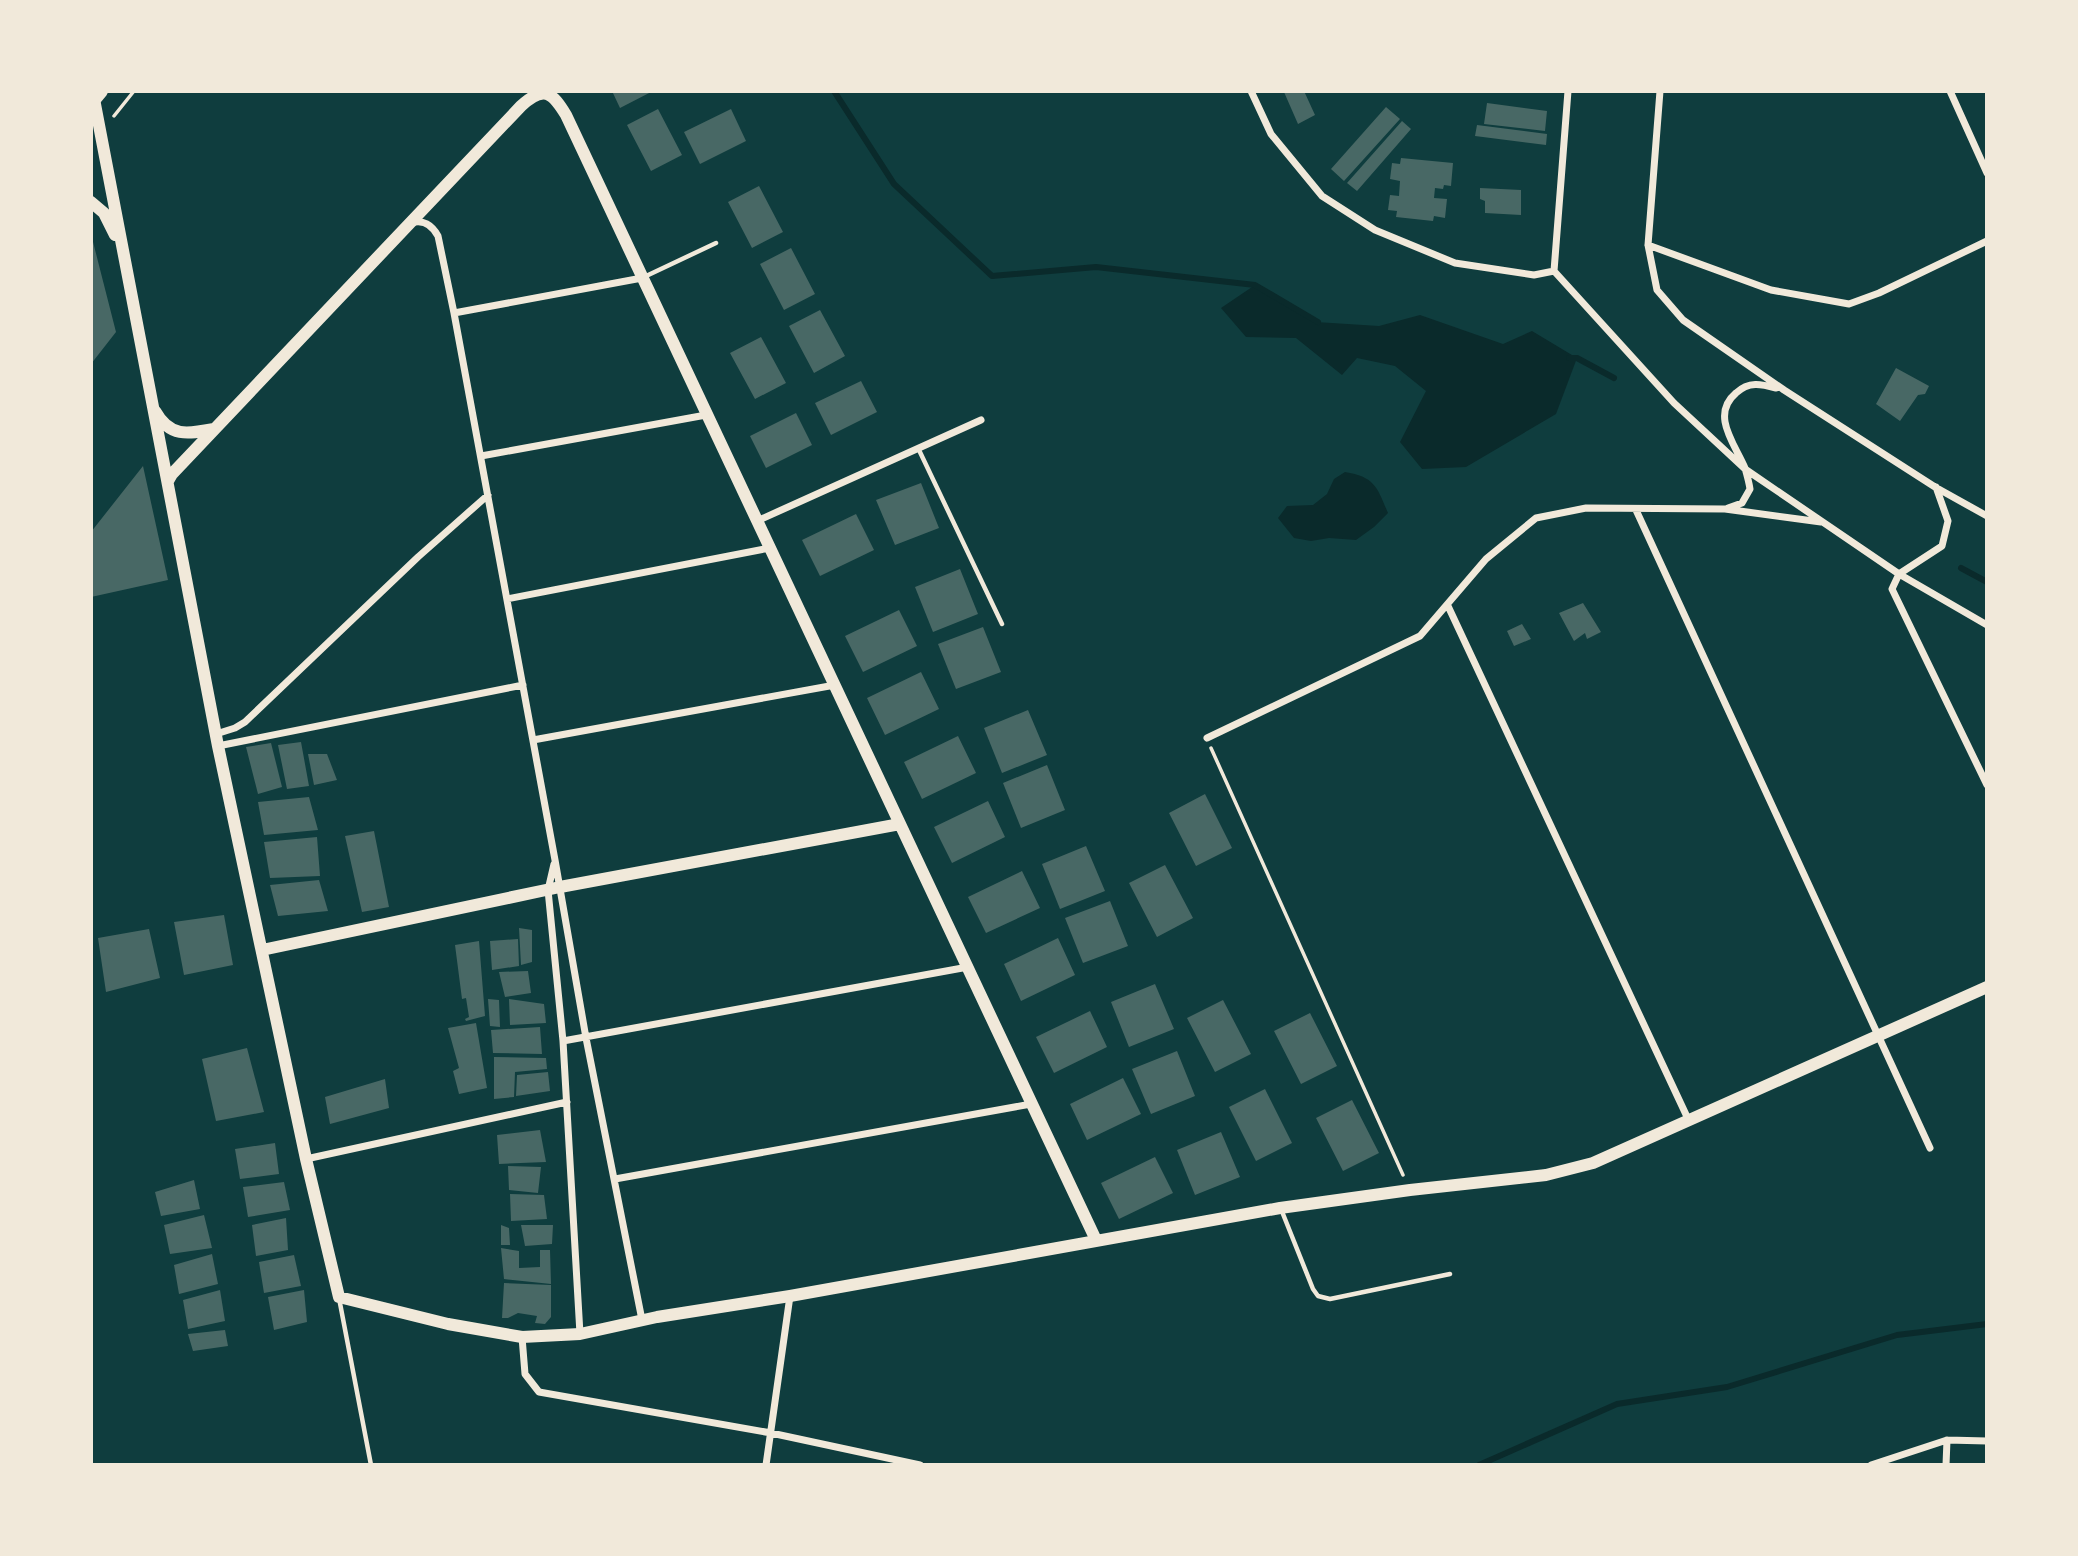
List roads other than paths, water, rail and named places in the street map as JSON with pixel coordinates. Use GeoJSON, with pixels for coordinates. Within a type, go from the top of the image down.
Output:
{"type":"FeatureCollection","features":[{"type":"Feature","properties":{"kind":"street"},"geometry":{"type":"LineString","coordinates":[[1251,91],[1271,134],[1322,196],[1376,230],[1455,263],[1534,275],[1554,271]]}},
{"type":"Feature","properties":{"kind":"street"},"geometry":{"type":"LineString","coordinates":[[1567,91],[1554,271],[1674,402],[1745,469],[1899,574],[1987,625]]}},
{"type":"Feature","properties":{"kind":"street"},"geometry":{"type":"LineString","coordinates":[[1660,91],[1648,245],[1657,290],[1683,320],[1784,390],[1987,516]]}},
{"type":"Feature","properties":{"kind":"street"},"geometry":{"type":"LineString","coordinates":[[1950,91],[1987,173]]}},
{"type":"Feature","properties":{"kind":"street"},"geometry":{"type":"LineString","coordinates":[[168,481],[521,106],[533,95],[545,93],[554,97],[566,116],[1096,1240]]}},
{"type":"Feature","properties":{"kind":"street"},"geometry":{"type":"LineString","coordinates":[[95,98],[217,740],[306,1159],[339,1297],[447,1324],[522,1337],[580,1334],[642,1320],[1280,1208],[1410,1189],[1546,1175],[1578,1168],[1689,1121],[1987,987]]}},
{"type":"Feature","properties":{"kind":"street"},"geometry":{"type":"LineString","coordinates":[[91,202],[104,213],[122,251]]}},
{"type":"Feature","properties":{"kind":"street"},"geometry":{"type":"LineString","coordinates":[[411,223],[427,223],[438,236],[555,860],[554,888],[580,1334]]}},
{"type":"Feature","properties":{"kind":"street"},"geometry":{"type":"LineString","coordinates":[[1648,245],[1771,290],[1818,301],[1849,304],[1879,293],[1987,242]]}},
{"type":"Feature","properties":{"kind":"street"},"geometry":{"type":"LineString","coordinates":[[454,313],[642,278]]}},
{"type":"Feature","properties":{"kind":"street"},"geometry":{"type":"LineString","coordinates":[[1725,509],[1742,503],[1750,489],[1745,469],[1724,424],[1730,399],[1747,385],[1758,383],[1784,390]]}},
{"type":"Feature","properties":{"kind":"street"},"geometry":{"type":"LineString","coordinates":[[151,403],[167,428],[192,433],[215,429]]}},
{"type":"Feature","properties":{"kind":"street"},"geometry":{"type":"LineString","coordinates":[[481,456],[706,415]]}},
{"type":"Feature","properties":{"kind":"street"},"geometry":{"type":"LineString","coordinates":[[757,521],[981,420]]}},
{"type":"Feature","properties":{"kind":"street"},"geometry":{"type":"LineString","coordinates":[[1935,486],[1948,521],[1942,547],[1899,574],[1892,589],[1987,785]]}},
{"type":"Feature","properties":{"kind":"street"},"geometry":{"type":"LineString","coordinates":[[217,740],[245,722],[418,557],[488,495]]}},
{"type":"Feature","properties":{"kind":"street"},"geometry":{"type":"LineString","coordinates":[[1207,738],[1420,636],[1486,559],[1536,518],[1586,509],[1725,509],[1824,522]]}},
{"type":"Feature","properties":{"kind":"street"},"geometry":{"type":"LineString","coordinates":[[1636,510],[1930,1148]]}},
{"type":"Feature","properties":{"kind":"street"},"geometry":{"type":"LineString","coordinates":[[507,599],[770,548]]}},
{"type":"Feature","properties":{"kind":"street"},"geometry":{"type":"LineString","coordinates":[[1448,606],[1689,1121]]}},
{"type":"Feature","properties":{"kind":"street"},"geometry":{"type":"LineString","coordinates":[[217,740],[523,685]]}},
{"type":"Feature","properties":{"kind":"street"},"geometry":{"type":"LineString","coordinates":[[533,740],[835,685]]}},
{"type":"Feature","properties":{"kind":"street"},"geometry":{"type":"LineString","coordinates":[[261,950],[554,888],[900,824]]}},
{"type":"Feature","properties":{"kind":"street"},"geometry":{"type":"LineString","coordinates":[[555,860],[554,888],[642,1320]]}},
{"type":"Feature","properties":{"kind":"street"},"geometry":{"type":"LineString","coordinates":[[563,1041],[968,967]]}},
{"type":"Feature","properties":{"kind":"street"},"geometry":{"type":"LineString","coordinates":[[306,1159],[567,1102]]}},
{"type":"Feature","properties":{"kind":"street"},"geometry":{"type":"LineString","coordinates":[[615,1179],[1031,1104]]}},
{"type":"Feature","properties":{"kind":"street"},"geometry":{"type":"LineString","coordinates":[[766,1465],[790,1296]]}},
{"type":"Feature","properties":{"kind":"street"},"geometry":{"type":"LineString","coordinates":[[522,1337],[526,1374],[539,1392],[771,1433],[920,1465]]}},
{"type":"Feature","properties":{"kind":"street"},"geometry":{"type":"LineString","coordinates":[[1871,1465],[1947,1440],[1987,1441]]}},
{"type":"Feature","properties":{"kind":"street"},"geometry":{"type":"LineString","coordinates":[[1946,1465],[1947,1440]]}},
{"type":"Feature","properties":{"kind":"lane"},"geometry":{"type":"LineString","coordinates":[[642,278],[716,243]]}},
{"type":"Feature","properties":{"kind":"lane"},"geometry":{"type":"LineString","coordinates":[[919,450],[1002,624]]}},
{"type":"Feature","properties":{"kind":"lane"},"geometry":{"type":"LineString","coordinates":[[1280,1208],[1313,1289],[1324,1299],[1450,1275]]}},
{"type":"Feature","properties":{"kind":"lane"},"geometry":{"type":"LineString","coordinates":[[339,1297],[371,1465]]}},
{"type":"Feature","properties":{"kind":"water"},"geometry":{"type":"Polygon","coordinates":[[[1255,285],[1316,322],[1379,326],[1420,315],[1503,344],[1532,331],[1577,358],[1556,414],[1466,467],[1422,469],[1400,442],[1426,391],[1395,366],[1357,358],[1342,375],[1296,338],[1246,337],[1221,308],[1255,285]]]}},
{"type":"Feature","properties":{"kind":"water"},"geometry":{"type":"Polygon","coordinates":[[[1345,472],[1369,480],[1381,496],[1388,513],[1356,540],[1329,538],[1311,541],[1294,538],[1278,518],[1287,506],[1313,505],[1327,494],[1334,479],[1345,472]]]}},
{"type":"Feature","properties":{"kind":"waterway"},"geometry":{"type":"LineString","coordinates":[[834,91],[894,184],[992,276],[1096,267],[1255,285],[1318,322]]}},
{"type":"Feature","properties":{"kind":"waterway"},"geometry":{"type":"LineString","coordinates":[[1569,358],[1577,358],[1614,378]]}},
{"type":"Feature","properties":{"kind":"waterway"},"geometry":{"type":"LineString","coordinates":[[1961,568],[1987,582]]}},
{"type":"Feature","properties":{"kind":"waterway"},"geometry":{"type":"LineString","coordinates":[[1479,1465],[1617,1404],[1727,1387],[1897,1335],[1987,1324]]}}]}
